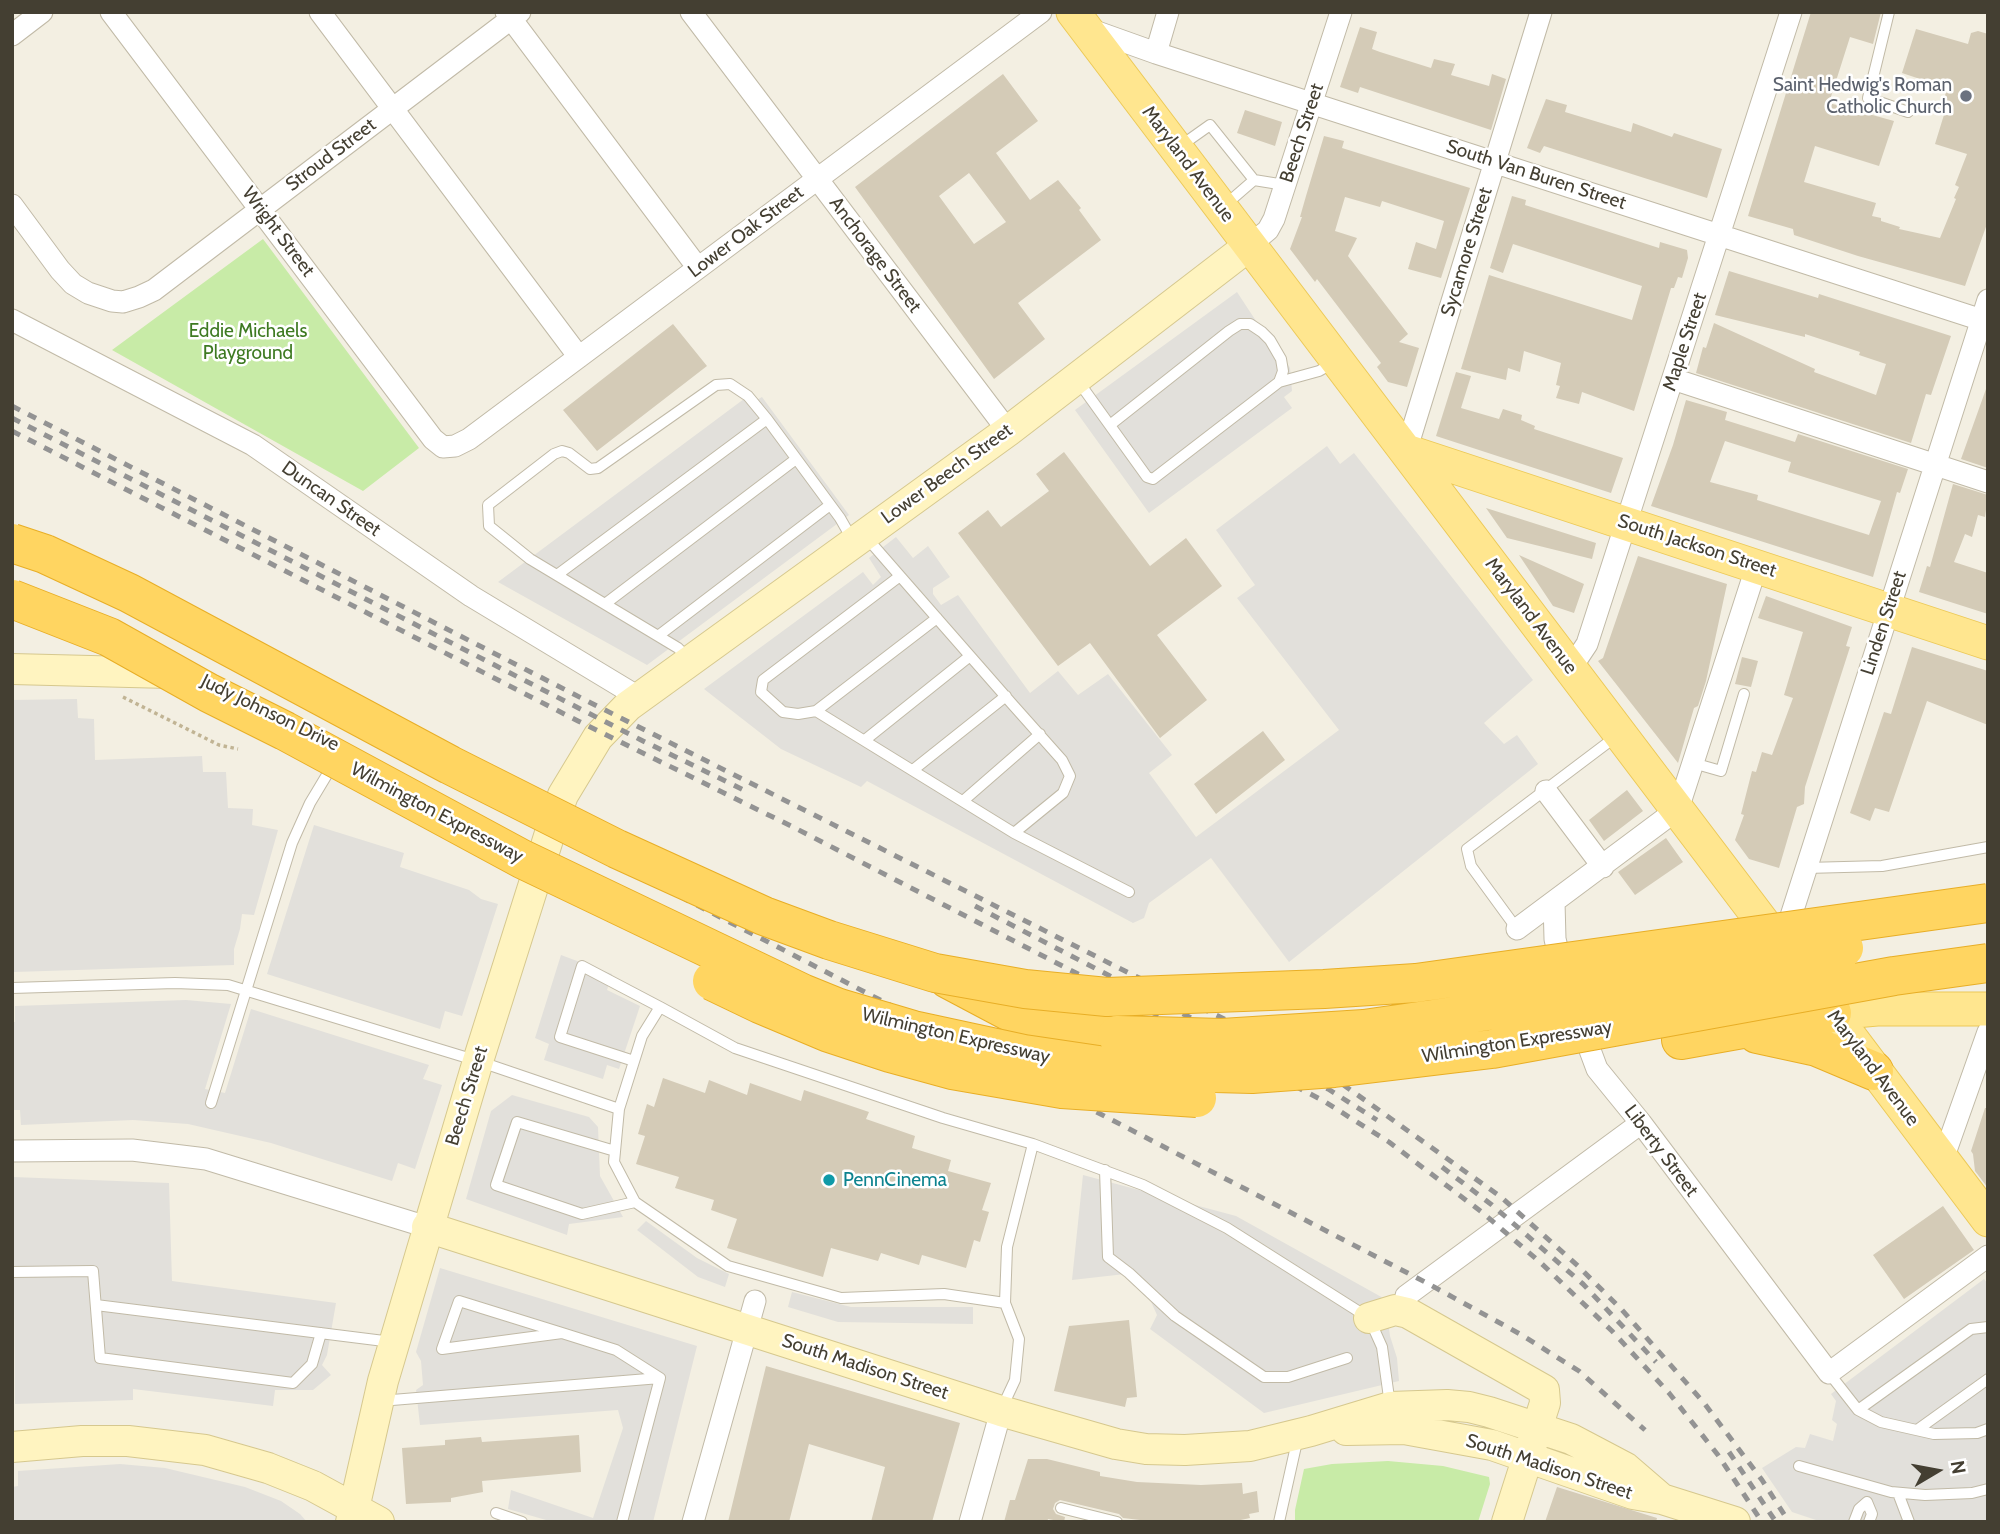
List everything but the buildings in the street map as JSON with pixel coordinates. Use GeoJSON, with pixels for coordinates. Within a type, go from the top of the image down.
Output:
{"type":"FeatureCollection","features":[{"type":"Feature","properties":{"kind":"highway"},"geometry":{"type":"LineString","coordinates":[[12,543],[45,554],[129,593],[438,758],[617,849],[764,916],[829,940],[935,972],[1026,989],[1107,997],[1403,984],[1988,902]]}},
{"type":"Feature","properties":{"kind":"highway","name":"Wilmington Expressway"},"geometry":{"type":"LineString","coordinates":[[12,598],[108,637],[409,799],[623,909],[742,966],[839,1009],[986,1047],[1105,1066],[1178,1072],[1252,1073],[1374,1065],[1492,1049],[1894,976],[1988,963]]}},
{"type":"Feature","properties":{"kind":"highway"},"geometry":{"type":"LineString","coordinates":[[409,799],[506,876],[761,1004],[829,1033],[890,1054],[952,1070],[1022,1083],[1100,1093],[1182,1098],[1315,1094],[1449,1079],[1766,1031],[1832,1013]]}},
{"type":"Feature","properties":{"kind":"highway"},"geometry":{"type":"LineString","coordinates":[[935,972],[1031,1023],[1117,1035],[1274,1037],[1364,1029],[1443,1018],[1988,926]]}},
{"type":"Feature","properties":{"kind":"highway"},"geometry":{"type":"LineString","coordinates":[[1766,1031],[1817,1046],[1874,1071]]}},
{"type":"Feature","properties":{"kind":"main road","name":"Maryland Avenue"},"geometry":{"type":"LineString","coordinates":[[1079,20],[1988,1220]]}},
{"type":"Feature","properties":{"kind":"main road","name":"South Jackson Street"},"geometry":{"type":"LineString","coordinates":[[1406,451],[1988,643]]}},
{"type":"Feature","properties":{"kind":"main road"},"geometry":{"type":"LineString","coordinates":[[1832,1013],[1877,1009],[1988,1009]]}},
{"type":"Feature","properties":{"kind":"street"},"geometry":{"type":"LineString","coordinates":[[12,35],[42,12]]}},
{"type":"Feature","properties":{"kind":"street","name":"Wright Street"},"geometry":{"type":"LineString","coordinates":[[111,12],[433,439],[443,447],[448,447]]}},
{"type":"Feature","properties":{"kind":"street"},"geometry":{"type":"LineString","coordinates":[[320,12],[579,357]]}},
{"type":"Feature","properties":{"kind":"street","name":"Anchorage Street"},"geometry":{"type":"LineString","coordinates":[[691,12],[1008,431]]}},
{"type":"Feature","properties":{"kind":"street","name":"Lower Oak Street"},"geometry":{"type":"LineString","coordinates":[[448,447],[469,439],[1041,12]]}},
{"type":"Feature","properties":{"kind":"street"},"geometry":{"type":"LineString","coordinates":[[1156,53],[1168,12]]}},
{"type":"Feature","properties":{"kind":"street","name":"Beech Street"},"geometry":{"type":"LineString","coordinates":[[1250,245],[1268,230],[1341,12]]}},
{"type":"Feature","properties":{"kind":"street","name":"Sycamore Street"},"geometry":{"type":"LineString","coordinates":[[1406,451],[1541,12]]}},
{"type":"Feature","properties":{"kind":"street","name":"Maple Street"},"geometry":{"type":"LineString","coordinates":[[1571,668],[1587,644],[1791,12]]}},
{"type":"Feature","properties":{"kind":"street"},"geometry":{"type":"LineString","coordinates":[[512,14],[698,268]]}},
{"type":"Feature","properties":{"kind":"street","name":"Stroud Street"},"geometry":{"type":"LineString","coordinates":[[12,205],[73,284],[99,298],[123,302],[154,289],[392,109],[512,14]]}},
{"type":"Feature","properties":{"kind":"street","name":"South Van Buren Street"},"geometry":{"type":"LineString","coordinates":[[1079,20],[1156,53],[1719,234],[1986,314]]}},
{"type":"Feature","properties":{"kind":"street","name":"Lower Beech Street"},"geometry":{"type":"LineString","coordinates":[[640,698],[1008,431],[1250,245]]}},
{"type":"Feature","properties":{"kind":"street","name":"Linden Street"},"geometry":{"type":"LineString","coordinates":[[1782,947],[1888,610],[1986,314]]}},
{"type":"Feature","properties":{"kind":"street","name":"Duncan Street"},"geometry":{"type":"LineString","coordinates":[[12,320],[253,445],[471,596],[640,698]]}},
{"type":"Feature","properties":{"kind":"street"},"geometry":{"type":"LineString","coordinates":[[1673,379],[1988,482]]}},
{"type":"Feature","properties":{"kind":"street"},"geometry":{"type":"LineString","coordinates":[[1517,929],[1678,809],[1757,565]]}},
{"type":"Feature","properties":{"kind":"street","name":"Judy Johnson Drive"},"geometry":{"type":"LineString","coordinates":[[12,668],[126,671],[204,677],[543,857]]}},
{"type":"Feature","properties":{"kind":"street","name":"Beech Street"},"geometry":{"type":"LineString","coordinates":[[362,1517],[378,1402],[394,1342],[478,1061],[563,795],[598,737],[628,705],[640,698]]}},
{"type":"Feature","properties":{"kind":"street"},"geometry":{"type":"LineString","coordinates":[[1546,791],[1603,867]]}},
{"type":"Feature","properties":{"kind":"street","name":"Liberty Street"},"geometry":{"type":"LineString","coordinates":[[1554,902],[1555,939],[1567,990],[1597,1069],[1641,1123],[1829,1373]]}},
{"type":"Feature","properties":{"kind":"street"},"geometry":{"type":"LineString","coordinates":[[1944,1159],[1988,1032]]}},
{"type":"Feature","properties":{"kind":"street"},"geometry":{"type":"LineString","coordinates":[[1406,1296],[1641,1123]]}},
{"type":"Feature","properties":{"kind":"street"},"geometry":{"type":"LineString","coordinates":[[12,1151],[132,1150],[206,1159],[427,1227]]}},
{"type":"Feature","properties":{"kind":"street","name":"South Madison Street"},"geometry":{"type":"LineString","coordinates":[[427,1227],[1080,1435],[1146,1449],[1218,1449],[1250,1446],[1305,1433],[1390,1407],[1469,1407],[1571,1440],[1626,1468],[1662,1499]]}},
{"type":"Feature","properties":{"kind":"street"},"geometry":{"type":"LineString","coordinates":[[1829,1373],[1988,1256]]}},
{"type":"Feature","properties":{"kind":"street"},"geometry":{"type":"LineString","coordinates":[[694,1522],[755,1301]]}},
{"type":"Feature","properties":{"kind":"street"},"geometry":{"type":"LineString","coordinates":[[1369,1318],[1395,1310],[1408,1313],[1544,1390],[1546,1396],[1507,1522]]}},
{"type":"Feature","properties":{"kind":"street"},"geometry":{"type":"LineString","coordinates":[[970,1522],[1001,1411]]}},
{"type":"Feature","properties":{"kind":"street","name":"South Madison Street"},"geometry":{"type":"LineString","coordinates":[[1305,1433],[1404,1429],[1492,1445],[1633,1494],[1662,1499],[1735,1522]]}},
{"type":"Feature","properties":{"kind":"street"},"geometry":{"type":"LineString","coordinates":[[12,1447],[82,1441],[128,1441],[205,1450],[268,1468],[313,1486],[362,1517]]}},
{"type":"Feature","properties":{"kind":"lane"},"geometry":{"type":"LineString","coordinates":[[1889,12],[1868,98],[1908,112]]}},
{"type":"Feature","properties":{"kind":"lane"},"geometry":{"type":"LineString","coordinates":[[1177,149],[1210,125],[1254,180],[1285,185]]}},
{"type":"Feature","properties":{"kind":"lane"},"geometry":{"type":"LineString","coordinates":[[1222,208],[1254,180]]}},
{"type":"Feature","properties":{"kind":"lane"},"geometry":{"type":"LineString","coordinates":[[1110,425],[1240,324],[1250,324],[1270,340],[1281,359],[1283,371],[1279,382]]}},
{"type":"Feature","properties":{"kind":"lane"},"geometry":{"type":"LineString","coordinates":[[1076,378],[1147,477],[1153,479],[1279,382],[1320,371],[1337,361]]}},
{"type":"Feature","properties":{"kind":"lane"},"geometry":{"type":"LineString","coordinates":[[691,661],[678,648],[530,559],[489,526],[488,505],[554,454],[562,451],[569,453],[590,469],[598,468],[716,385],[730,384],[748,396],[830,505],[859,538],[900,576],[1062,760],[1070,776],[1063,793],[1014,833]]}},
{"type":"Feature","properties":{"kind":"lane"},"geometry":{"type":"LineString","coordinates":[[557,575],[767,419]]}},
{"type":"Feature","properties":{"kind":"lane"},"geometry":{"type":"LineString","coordinates":[[605,604],[796,459]]}},
{"type":"Feature","properties":{"kind":"lane"},"geometry":{"type":"LineString","coordinates":[[658,636],[830,505]]}},
{"type":"Feature","properties":{"kind":"lane"},"geometry":{"type":"LineString","coordinates":[[900,576],[763,680],[761,692],[783,712],[798,714],[816,711],[937,618]]}},
{"type":"Feature","properties":{"kind":"lane"},"geometry":{"type":"LineString","coordinates":[[865,740],[970,656]]}},
{"type":"Feature","properties":{"kind":"lane"},"geometry":{"type":"LineString","coordinates":[[1693,764],[1721,771],[1744,694]]}},
{"type":"Feature","properties":{"kind":"lane"},"geometry":{"type":"LineString","coordinates":[[913,770],[1006,696]]}},
{"type":"Feature","properties":{"kind":"lane"},"geometry":{"type":"LineString","coordinates":[[816,711],[1014,833],[1129,892]]}},
{"type":"Feature","properties":{"kind":"lane"},"geometry":{"type":"LineString","coordinates":[[1517,929],[1471,866],[1467,849],[1620,733]]}},
{"type":"Feature","properties":{"kind":"lane"},"geometry":{"type":"LineString","coordinates":[[963,801],[1040,734]]}},
{"type":"Feature","properties":{"kind":"lane"},"geometry":{"type":"LineString","coordinates":[[211,1103],[300,821],[342,749]]}},
{"type":"Feature","properties":{"kind":"lane"},"geometry":{"type":"LineString","coordinates":[[1806,868],[1882,866],[1988,847]]}},
{"type":"Feature","properties":{"kind":"lane"},"geometry":{"type":"LineString","coordinates":[[634,1061],[561,1037],[582,965],[735,1048],[943,1118],[1033,1143],[1143,1185],[1227,1228],[1369,1318],[1382,1347],[1390,1407]]}},
{"type":"Feature","properties":{"kind":"lane"},"geometry":{"type":"LineString","coordinates":[[12,988],[175,982],[228,985],[478,1061],[619,1109]]}},
{"type":"Feature","properties":{"kind":"lane"},"geometry":{"type":"LineString","coordinates":[[660,1007],[642,1036],[619,1109],[614,1162],[635,1202],[728,1266],[841,1298],[944,1294],[1005,1304]]}},
{"type":"Feature","properties":{"kind":"lane"},"geometry":{"type":"LineString","coordinates":[[615,1151],[517,1122],[496,1185],[582,1214],[635,1202]]}},
{"type":"Feature","properties":{"kind":"lane"},"geometry":{"type":"LineString","coordinates":[[1001,1411],[1015,1380],[1019,1339],[1005,1304],[1007,1247],[1033,1143]]}},
{"type":"Feature","properties":{"kind":"lane"},"geometry":{"type":"LineString","coordinates":[[1105,1170],[1108,1257],[1175,1316],[1264,1377],[1288,1377],[1347,1358]]}},
{"type":"Feature","properties":{"kind":"lane"},"geometry":{"type":"LineString","coordinates":[[12,1272],[93,1271],[100,1358],[293,1383],[312,1364],[321,1333]]}},
{"type":"Feature","properties":{"kind":"lane"},"geometry":{"type":"LineString","coordinates":[[562,1333],[442,1349],[459,1301],[562,1333],[616,1350],[660,1378]]}},
{"type":"Feature","properties":{"kind":"lane"},"geometry":{"type":"LineString","coordinates":[[96,1305],[394,1342]]}},
{"type":"Feature","properties":{"kind":"lane"},"geometry":{"type":"LineString","coordinates":[[1858,1410],[1971,1329],[1988,1327]]}},
{"type":"Feature","properties":{"kind":"lane"},"geometry":{"type":"LineString","coordinates":[[1829,1373],[1858,1410],[1881,1422],[1934,1434],[1978,1433],[1988,1429]]}},
{"type":"Feature","properties":{"kind":"lane"},"geometry":{"type":"LineString","coordinates":[[378,1402],[660,1378]]}},
{"type":"Feature","properties":{"kind":"lane"},"geometry":{"type":"LineString","coordinates":[[622,1522],[660,1378]]}},
{"type":"Feature","properties":{"kind":"lane"},"geometry":{"type":"LineString","coordinates":[[1917,1430],[1988,1379]]}},
{"type":"Feature","properties":{"kind":"lane"},"geometry":{"type":"LineString","coordinates":[[1279,1522],[1305,1433]]}},
{"type":"Feature","properties":{"kind":"lane"},"geometry":{"type":"LineString","coordinates":[[1799,1466],[1898,1493],[1972,1493],[1988,1489]]}},
{"type":"Feature","properties":{"kind":"lane"},"geometry":{"type":"LineString","coordinates":[[1869,1522],[1872,1514],[1867,1502],[1870,1486]]}},
{"type":"Feature","properties":{"kind":"lane"},"geometry":{"type":"LineString","coordinates":[[1898,1493],[1909,1522]]}},
{"type":"Feature","properties":{"kind":"lane"},"geometry":{"type":"LineString","coordinates":[[1854,1522],[1859,1509],[1867,1502]]}},
{"type":"Feature","properties":{"kind":"lane"},"geometry":{"type":"LineString","coordinates":[[1061,1508],[1116,1522]]}},
{"type":"Feature","properties":{"kind":"lane"},"geometry":{"type":"LineString","coordinates":[[496,1513],[522,1522]]}},
{"type":"Feature","properties":{"kind":"path"},"geometry":{"type":"LineString","coordinates":[[119,696],[219,745],[238,749]]}},
{"type":"Feature","properties":{"kind":"green space","name":"Eddie Michaels Playground"},"geometry":{"type":"Polygon","coordinates":[[[263,239],[419,448],[363,491],[112,350],[263,239]]]}},
{"type":"Feature","properties":{"kind":"green space"},"geometry":{"type":"Polygon","coordinates":[[[1388,1461],[1443,1466],[1489,1477],[1490,1484],[1478,1522],[1295,1522],[1304,1469],[1332,1464],[1388,1461]]]}},
{"type":"Feature","properties":{"kind":"shaded area"},"geometry":{"type":"Polygon","coordinates":[[[1237,292],[1260,327],[1274,341],[1290,368],[1292,391],[1284,397],[1292,408],[1149,513],[1075,410],[1237,292]]]}},
{"type":"Feature","properties":{"kind":"shaded area"},"geometry":{"type":"Polygon","coordinates":[[[748,396],[753,402],[762,397],[849,515],[647,665],[498,582],[748,396]]]}},
{"type":"Feature","properties":{"kind":"shaded area"},"geometry":{"type":"Polygon","coordinates":[[[1327,446],[1340,464],[1354,453],[1533,680],[1484,723],[1504,744],[1517,735],[1538,764],[1289,962],[1211,858],[1149,903],[1144,918],[1133,923],[867,781],[861,787],[781,749],[704,689],[863,572],[873,585],[881,577],[869,558],[896,537],[913,558],[928,546],[950,577],[933,588],[933,594],[941,605],[958,595],[1030,693],[1058,671],[1078,695],[1108,674],[1172,755],[1149,773],[1196,837],[1339,730],[1237,598],[1255,585],[1216,530],[1327,446]]]}},
{"type":"Feature","properties":{"kind":"shaded area"},"geometry":{"type":"Polygon","coordinates":[[[77,699],[78,718],[94,719],[95,760],[202,756],[203,772],[226,772],[228,808],[253,809],[252,825],[278,830],[254,915],[242,914],[234,949],[234,965],[14,972],[12,700],[77,699]]]}},
{"type":"Feature","properties":{"kind":"shaded area"},"geometry":{"type":"Polygon","coordinates":[[[314,825],[404,853],[400,867],[469,890],[481,899],[498,904],[462,1016],[445,1011],[440,1029],[267,974],[314,825]]]}},
{"type":"Feature","properties":{"kind":"shaded area"},"geometry":{"type":"Polygon","coordinates":[[[561,955],[612,974],[607,990],[640,1006],[619,1069],[607,1065],[603,1079],[544,1060],[549,1044],[535,1038],[561,955]]]}},
{"type":"Feature","properties":{"kind":"shaded area"},"geometry":{"type":"Polygon","coordinates":[[[186,1000],[231,1004],[205,1089],[225,1093],[251,1009],[429,1065],[423,1079],[442,1085],[415,1169],[398,1163],[392,1181],[271,1143],[188,1124],[133,1120],[21,1125],[20,1110],[12,1110],[12,1022],[15,1022],[15,1006],[186,1000]]]}},
{"type":"Feature","properties":{"kind":"shaded area"},"geometry":{"type":"Polygon","coordinates":[[[512,1095],[589,1117],[598,1127],[600,1176],[623,1217],[569,1224],[567,1235],[466,1199],[491,1111],[512,1095]]]}},
{"type":"Feature","properties":{"kind":"shaded area"},"geometry":{"type":"Polygon","coordinates":[[[1083,1175],[1236,1216],[1385,1299],[1399,1381],[1264,1413],[1150,1329],[1157,1315],[1148,1295],[1125,1274],[1072,1280],[1083,1175]]]}},
{"type":"Feature","properties":{"kind":"shaded area"},"geometry":{"type":"Polygon","coordinates":[[[13,1177],[169,1183],[172,1281],[336,1303],[327,1355],[322,1365],[331,1375],[313,1390],[275,1390],[273,1406],[133,1389],[133,1400],[15,1404],[13,1177]]]}},
{"type":"Feature","properties":{"kind":"shaded area"},"geometry":{"type":"Polygon","coordinates":[[[646,1221],[697,1258],[729,1274],[725,1287],[698,1277],[637,1230],[646,1221]]]}},
{"type":"Feature","properties":{"kind":"shaded area"},"geometry":{"type":"Polygon","coordinates":[[[440,1268],[697,1346],[653,1522],[553,1522],[508,1509],[511,1490],[593,1518],[623,1428],[618,1410],[420,1425],[416,1390],[423,1385],[421,1361],[416,1352],[440,1268]]]}},
{"type":"Feature","properties":{"kind":"shaded area"},"geometry":{"type":"Polygon","coordinates":[[[1984,1279],[1988,1284],[1988,1522],[1822,1522],[1792,1512],[1762,1468],[1796,1447],[1805,1448],[1810,1434],[1833,1441],[1837,1424],[1832,1420],[1836,1401],[1831,1394],[1984,1279]]]}},
{"type":"Feature","properties":{"kind":"shaded area"},"geometry":{"type":"Polygon","coordinates":[[[792,1292],[851,1307],[973,1307],[973,1324],[838,1322],[788,1307],[792,1292]]]}},
{"type":"Feature","properties":{"kind":"shaded area"},"geometry":{"type":"Polygon","coordinates":[[[120,1464],[165,1468],[245,1487],[281,1501],[307,1522],[12,1522],[12,1487],[18,1486],[18,1471],[120,1464]]]}},
{"type":"Feature","properties":{"kind":"railway"},"geometry":{"type":"LineString","coordinates":[[12,406],[595,705],[1247,1030],[1338,1081],[1501,1197],[1578,1266],[1622,1310],[1704,1403],[1762,1480],[1789,1522]]}},
{"type":"Feature","properties":{"kind":"railway"},"geometry":{"type":"LineString","coordinates":[[12,418],[641,740],[750,793]]}},
{"type":"Feature","properties":{"kind":"railway"},"geometry":{"type":"LineString","coordinates":[[12,431],[578,721],[795,828],[1322,1100],[1389,1142],[1483,1213],[1541,1263],[1612,1331],[1669,1393],[1718,1455],[1762,1522]]}},
{"type":"Feature","properties":{"kind":"railway"},"geometry":{"type":"LineString","coordinates":[[12,545],[63,577],[1425,1282],[1520,1334],[1579,1371],[1645,1430]]}},
{"type":"Feature","properties":{"kind":"railway"},"geometry":{"type":"LineString","coordinates":[[975,906],[1328,1089],[1377,1120]]}},
{"type":"Feature","properties":{"kind":"railway"},"geometry":{"type":"LineString","coordinates":[[1442,1167],[1492,1205],[1583,1284],[1656,1362]]}},
{"type":"Feature","properties":{"kind":"railway"},"geometry":{"type":"LineString","coordinates":[[1729,1452],[1776,1522]]}},
{"type":"Feature","properties":{"kind":"place","name":"Saint Hedwig's Roman Catholic Church"},"geometry":{"type":"Point","coordinates":[1966,96]}},
{"type":"Feature","properties":{"kind":"place","name":"PennCinema"},"geometry":{"type":"Point","coordinates":[829,1180]}}]}
